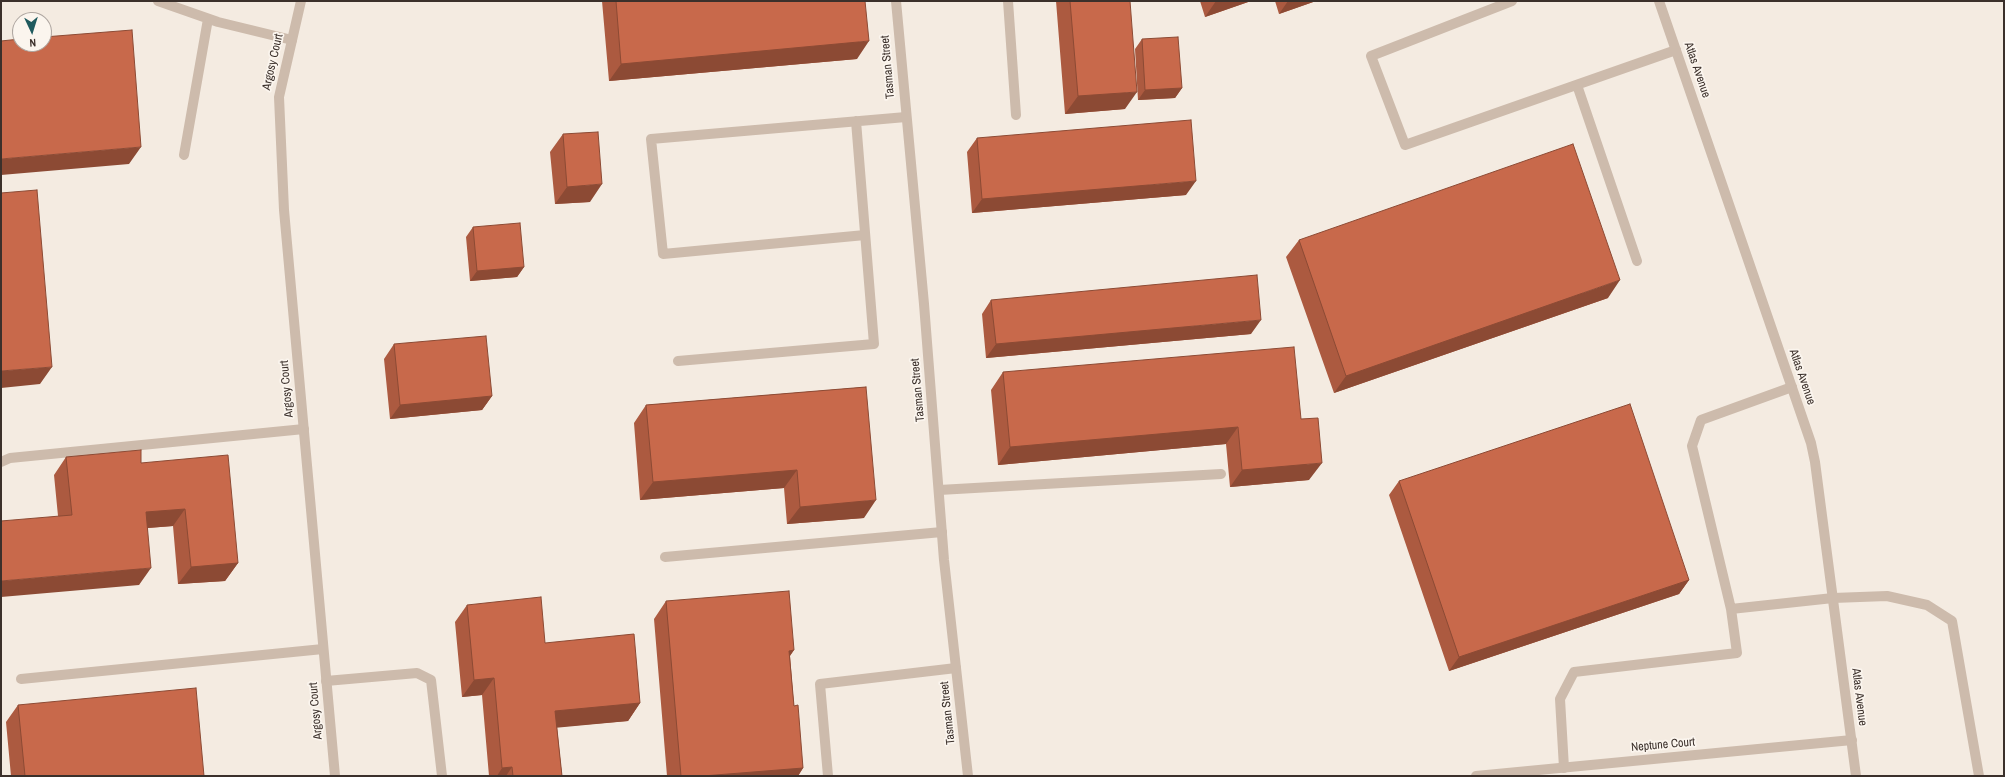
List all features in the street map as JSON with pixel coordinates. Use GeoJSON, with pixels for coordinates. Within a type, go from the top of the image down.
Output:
{"type":"FeatureCollection","features":[{"type":"Feature","properties":{"kind":"street"},"geometry":{"type":"LineString","coordinates":[[158,1],[208,19],[292,40]]}},
{"type":"Feature","properties":{"kind":"street","name":"Argosy Court"},"geometry":{"type":"LineString","coordinates":[[301,1],[278,97],[284,210],[335,776]]}},
{"type":"Feature","properties":{"kind":"street","name":"Tasman Street"},"geometry":{"type":"LineString","coordinates":[[896,1],[942,532],[968,776]]}},
{"type":"Feature","properties":{"kind":"street"},"geometry":{"type":"LineString","coordinates":[[1008,1],[1016,115]]}},
{"type":"Feature","properties":{"kind":"street"},"geometry":{"type":"LineString","coordinates":[[1512,1],[1370,56],[1404,145],[1676,50]]}},
{"type":"Feature","properties":{"kind":"street","name":"Atlas Avenue"},"geometry":{"type":"LineString","coordinates":[[1659,1],[1792,387],[1815,462],[1856,776]]}},
{"type":"Feature","properties":{"kind":"street"},"geometry":{"type":"LineString","coordinates":[[184,155],[208,19]]}},
{"type":"Feature","properties":{"kind":"street"},"geometry":{"type":"LineString","coordinates":[[1577,85],[1637,261]]}},
{"type":"Feature","properties":{"kind":"street"},"geometry":{"type":"LineString","coordinates":[[865,235],[663,254],[651,139],[906,116]]}},
{"type":"Feature","properties":{"kind":"street"},"geometry":{"type":"LineString","coordinates":[[678,361],[874,344],[856,121]]}},
{"type":"Feature","properties":{"kind":"street"},"geometry":{"type":"LineString","coordinates":[[1564,768],[1560,699],[1574,672],[1737,653],[1731,609],[1692,446],[1701,420],[1792,387]]}},
{"type":"Feature","properties":{"kind":"street"},"geometry":{"type":"LineString","coordinates":[[1,462],[10,458],[304,429]]}},
{"type":"Feature","properties":{"kind":"street"},"geometry":{"type":"LineString","coordinates":[[939,490],[1221,474]]}},
{"type":"Feature","properties":{"kind":"street"},"geometry":{"type":"LineString","coordinates":[[665,557],[942,532]]}},
{"type":"Feature","properties":{"kind":"street"},"geometry":{"type":"LineString","coordinates":[[1731,609],[1833,598],[1887,596],[1927,605],[1952,621],[1979,776]]}},
{"type":"Feature","properties":{"kind":"street"},"geometry":{"type":"LineString","coordinates":[[21,679],[323,649]]}},
{"type":"Feature","properties":{"kind":"street"},"geometry":{"type":"LineString","coordinates":[[828,776],[820,684],[956,668]]}},
{"type":"Feature","properties":{"kind":"street"},"geometry":{"type":"LineString","coordinates":[[326,681],[417,673],[431,680],[442,776]]}},
{"type":"Feature","properties":{"kind":"street","name":"Neptune Court"},"geometry":{"type":"LineString","coordinates":[[1476,776],[1852,740]]}},
{"type":"Feature","properties":{"kind":"building"},"geometry":{"type":"Polygon","coordinates":[[[616,1],[865,1],[869,41],[621,64],[616,1]]]}},
{"type":"Feature","properties":{"kind":"building"},"geometry":{"type":"Polygon","coordinates":[[[1070,1],[1130,1],[1137,92],[1078,96],[1070,1]]]}},
{"type":"Feature","properties":{"kind":"building"},"geometry":{"type":"Polygon","coordinates":[[[132,30],[141,147],[1,159],[1,41],[12,40],[12,52],[52,52],[52,36],[132,30]]]}},
{"type":"Feature","properties":{"kind":"building"},"geometry":{"type":"Polygon","coordinates":[[[1178,37],[1182,88],[1145,90],[1142,39],[1178,37]]]}},
{"type":"Feature","properties":{"kind":"building"},"geometry":{"type":"Polygon","coordinates":[[[1191,120],[1196,181],[982,199],[977,138],[1191,120]]]}},
{"type":"Feature","properties":{"kind":"building"},"geometry":{"type":"Polygon","coordinates":[[[598,132],[602,184],[567,187],[563,134],[598,132]]]}},
{"type":"Feature","properties":{"kind":"building"},"geometry":{"type":"Polygon","coordinates":[[[1573,144],[1620,280],[1346,376],[1299,240],[1573,144]]]}},
{"type":"Feature","properties":{"kind":"building"},"geometry":{"type":"Polygon","coordinates":[[[37,190],[52,367],[1,371],[1,193],[37,190]]]}},
{"type":"Feature","properties":{"kind":"building"},"geometry":{"type":"Polygon","coordinates":[[[520,223],[524,267],[477,271],[473,227],[520,223]]]}},
{"type":"Feature","properties":{"kind":"building"},"geometry":{"type":"Polygon","coordinates":[[[1257,275],[1261,320],[996,344],[991,300],[1257,275]]]}},
{"type":"Feature","properties":{"kind":"building"},"geometry":{"type":"Polygon","coordinates":[[[486,336],[492,396],[400,405],[394,344],[486,336]]]}},
{"type":"Feature","properties":{"kind":"building"},"geometry":{"type":"Polygon","coordinates":[[[1294,347],[1301,419],[1318,418],[1322,463],[1242,470],[1238,427],[1010,447],[1003,372],[1294,347]]]}},
{"type":"Feature","properties":{"kind":"building"},"geometry":{"type":"Polygon","coordinates":[[[866,387],[876,500],[800,507],[797,470],[653,482],[646,405],[866,387]]]}},
{"type":"Feature","properties":{"kind":"building"},"geometry":{"type":"Polygon","coordinates":[[[1630,404],[1689,580],[1459,657],[1399,481],[1630,404]]]}},
{"type":"Feature","properties":{"kind":"building"},"geometry":{"type":"Polygon","coordinates":[[[141,450],[141,463],[228,455],[238,563],[191,567],[185,509],[146,512],[151,568],[1,581],[1,521],[72,515],[66,457],[141,450]]]}},
{"type":"Feature","properties":{"kind":"building"},"geometry":{"type":"Polygon","coordinates":[[[789,591],[794,650],[789,651],[794,706],[798,705],[803,768],[703,776],[681,776],[666,601],[789,591]]]}},
{"type":"Feature","properties":{"kind":"building"},"geometry":{"type":"Polygon","coordinates":[[[541,597],[545,643],[634,634],[640,703],[555,711],[562,776],[513,776],[512,767],[502,768],[494,678],[474,680],[467,605],[541,597]]]}},
{"type":"Feature","properties":{"kind":"building"},"geometry":{"type":"Polygon","coordinates":[[[196,688],[204,776],[25,776],[18,705],[196,688]]]}}]}
